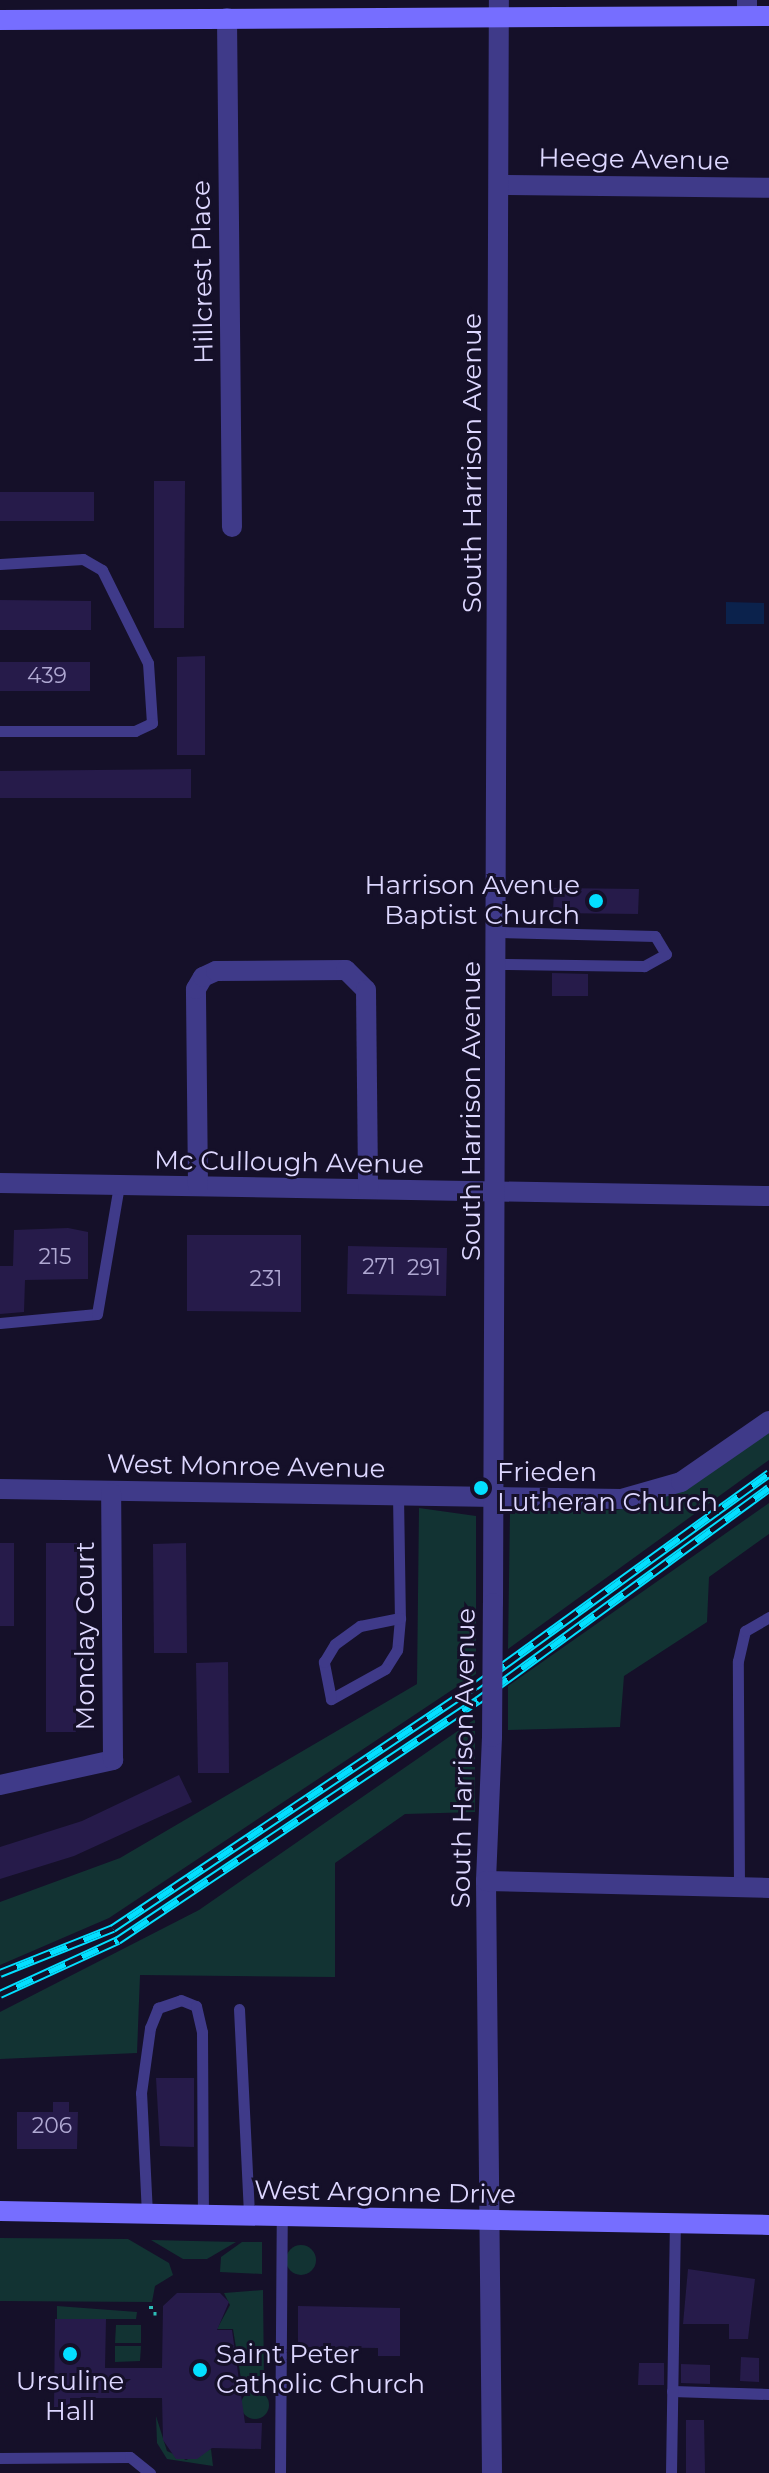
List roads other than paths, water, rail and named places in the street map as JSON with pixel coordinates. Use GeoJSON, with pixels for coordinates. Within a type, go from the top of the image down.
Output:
{"type":"FeatureCollection","features":[{"type":"Feature","properties":{"kind":"street"},"geometry":{"type":"LineString","coordinates":[[0,20],[227,18],[499,8],[747,8],[769,16]]}},
{"type":"Feature","properties":{"kind":"street","name":"South Harrison Avenue"},"geometry":{"type":"LineString","coordinates":[[492,2473],[492,2221],[486,1881],[492,1737],[492,1496],[498,1194],[499,8]]}},
{"type":"Feature","properties":{"kind":"street","name":"Hillcrest Place"},"geometry":{"type":"LineString","coordinates":[[227,18],[232,527]]}},
{"type":"Feature","properties":{"kind":"street","name":"Heege Avenue"},"geometry":{"type":"LineString","coordinates":[[499,185],[769,188]]}},
{"type":"Feature","properties":{"kind":"street"},"geometry":{"type":"LineString","coordinates":[[198,1186],[196,989],[203,977],[216,971],[346,970],[366,990],[368,1189]]}},
{"type":"Feature","properties":{"kind":"street","name":"Mc Cullough Avenue"},"geometry":{"type":"LineString","coordinates":[[0,1183],[498,1194],[769,1196]]}},
{"type":"Feature","properties":{"kind":"street","name":"West Monroe Avenue"},"geometry":{"type":"LineString","coordinates":[[0,1489],[621,1499],[681,1482],[769,1421]]}},
{"type":"Feature","properties":{"kind":"street","name":"Monclay Court"},"geometry":{"type":"LineString","coordinates":[[0,1785],[113,1760],[111,1493]]}},
{"type":"Feature","properties":{"kind":"street"},"geometry":{"type":"LineString","coordinates":[[486,1881],[769,1888]]}},
{"type":"Feature","properties":{"kind":"street","name":"West Argonne Drive"},"geometry":{"type":"LineString","coordinates":[[0,2211],[769,2225]]}},
{"type":"Feature","properties":{"kind":"lane"},"geometry":{"type":"LineString","coordinates":[[0,564],[83,559],[102,570],[148,663],[152,723],[135,731],[0,731]]}},
{"type":"Feature","properties":{"kind":"lane"},"geometry":{"type":"LineString","coordinates":[[498,932],[655,936],[666,954],[644,966],[498,964]]}},
{"type":"Feature","properties":{"kind":"lane"},"geometry":{"type":"LineString","coordinates":[[0,1323],[97,1314],[119,1185]]}},
{"type":"Feature","properties":{"kind":"lane"},"geometry":{"type":"LineString","coordinates":[[398,1495],[400,1618],[397,1650],[385,1669],[331,1699],[324,1662],[335,1644],[360,1626],[400,1618]]}},
{"type":"Feature","properties":{"kind":"lane"},"geometry":{"type":"LineString","coordinates":[[739,1887],[738,1661],[745,1631],[769,1617]]}},
{"type":"Feature","properties":{"kind":"lane"},"geometry":{"type":"LineString","coordinates":[[147,2214],[141,2093],[150,2028],[158,2008],[181,2000],[196,2006],[202,2032],[203,2215]]}},
{"type":"Feature","properties":{"kind":"lane"},"geometry":{"type":"LineString","coordinates":[[239,2009],[249,2216]]}},
{"type":"Feature","properties":{"kind":"lane"},"geometry":{"type":"LineString","coordinates":[[280,2473],[282,2217]]}},
{"type":"Feature","properties":{"kind":"lane"},"geometry":{"type":"LineString","coordinates":[[671,2473],[675,2224]]}},
{"type":"Feature","properties":{"kind":"lane"},"geometry":{"type":"LineString","coordinates":[[672,2391],[769,2394]]}},
{"type":"Feature","properties":{"kind":"lane"},"geometry":{"type":"LineString","coordinates":[[0,2458],[130,2457],[150,2473]]}},
{"type":"Feature","properties":{"kind":"water"},"geometry":{"type":"Polygon","coordinates":[[[726,602],[764,603],[764,624],[726,624],[726,602]]]}},
{"type":"Feature","properties":{"kind":"railway"},"geometry":{"type":"LineString","coordinates":[[0,1973],[113,1928],[475,1686],[769,1473]]}},
{"type":"Feature","properties":{"kind":"railway"},"geometry":{"type":"LineString","coordinates":[[0,1994],[118,1940],[478,1700],[769,1488]]}},
{"type":"Feature","properties":{"kind":"place","name":"Harrison Avenue Baptist Church"},"geometry":{"type":"Point","coordinates":[596,901]}},
{"type":"Feature","properties":{"kind":"place","name":"Frieden Lutheran Church"},"geometry":{"type":"Point","coordinates":[481,1488]}},
{"type":"Feature","properties":{"kind":"place","name":"Ursuline Hall"},"geometry":{"type":"Point","coordinates":[70,2354]}},
{"type":"Feature","properties":{"kind":"place","name":"Saint Peter Catholic Church"},"geometry":{"type":"Point","coordinates":[200,2370]}}]}
